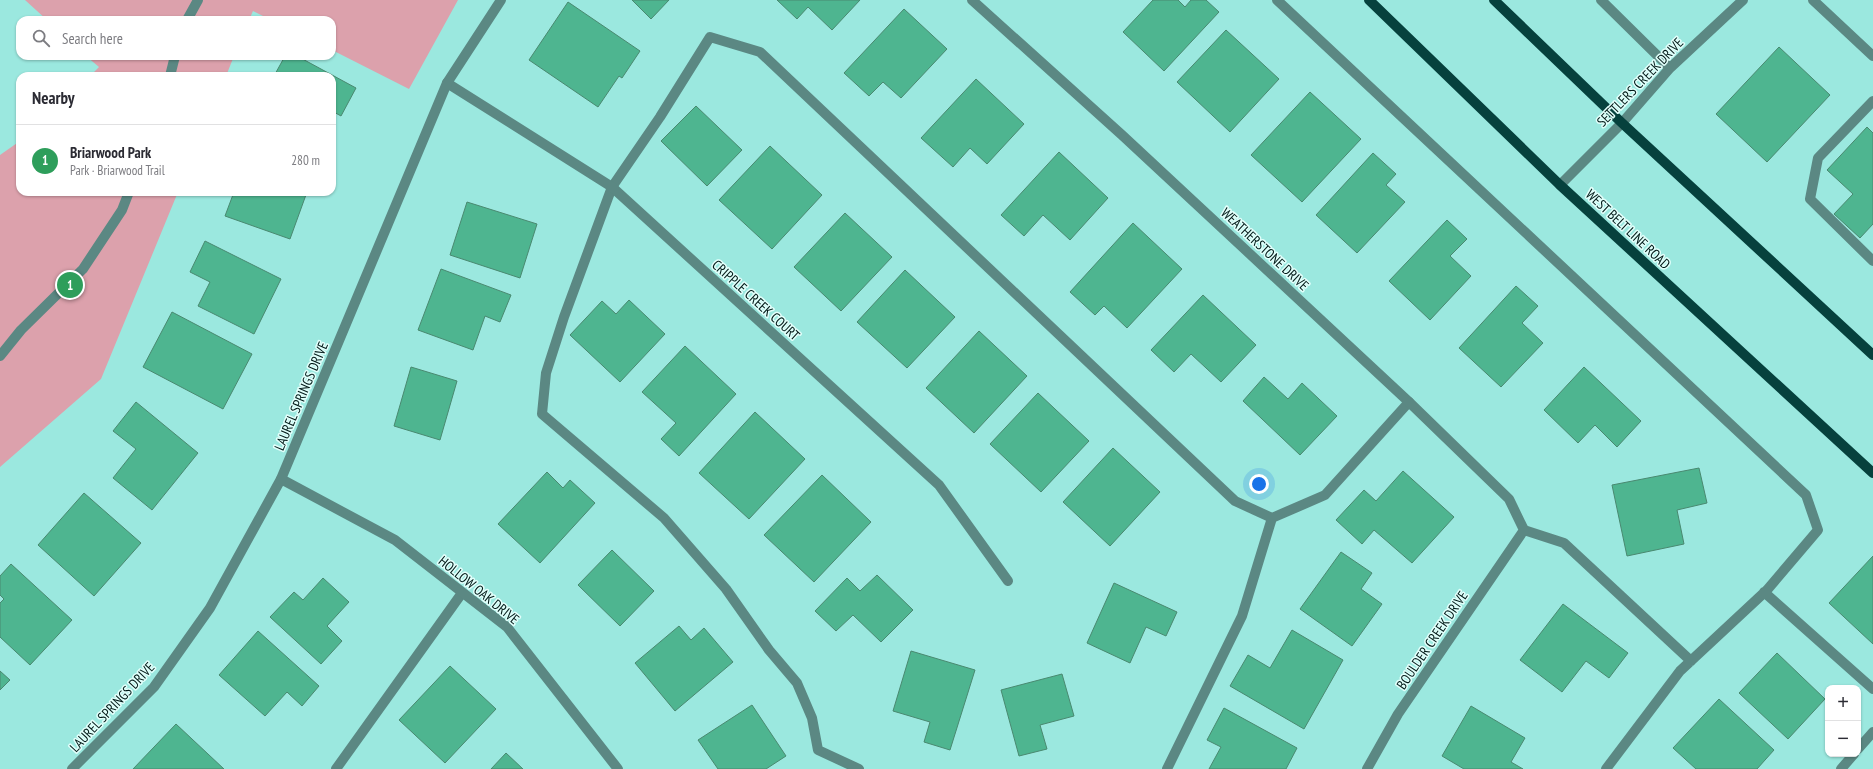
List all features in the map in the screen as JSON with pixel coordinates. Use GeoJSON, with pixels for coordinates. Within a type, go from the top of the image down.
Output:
{"type":"FeatureCollection","features":[{"type":"Feature","properties":{"kind":"main road","name":"WEST BELT LINE ROAD"},"geometry":{"type":"LineString","coordinates":[[1369,0],[1560,185],[1873,473]]}},
{"type":"Feature","properties":{"kind":"main road"},"geometry":{"type":"LineString","coordinates":[[1494,0],[1622,123],[1873,355]]}},
{"type":"Feature","properties":{"kind":"street"},"geometry":{"type":"LineString","coordinates":[[189,16],[198,0]]}},
{"type":"Feature","properties":{"kind":"street","name":"LAUREL SPRINGS DRIVE"},"geometry":{"type":"LineString","coordinates":[[72,769],[154,687],[210,608],[281,479],[447,83],[501,0]]}},
{"type":"Feature","properties":{"kind":"street","name":"WEATHERSTONE DRIVE"},"geometry":{"type":"LineString","coordinates":[[972,0],[1128,141],[1409,402],[1509,499],[1524,530]]}},
{"type":"Feature","properties":{"kind":"street"},"geometry":{"type":"LineString","coordinates":[[1277,0],[1806,495],[1818,530],[1764,592],[1680,671],[1606,769]]}},
{"type":"Feature","properties":{"kind":"street"},"geometry":{"type":"LineString","coordinates":[[1601,0],[1670,68]]}},
{"type":"Feature","properties":{"kind":"street","name":"SETTLERS CREEK DRIVE"},"geometry":{"type":"LineString","coordinates":[[1560,185],[1622,123],[1670,68],[1743,0]]}},
{"type":"Feature","properties":{"kind":"street"},"geometry":{"type":"LineString","coordinates":[[1813,0],[1873,56]]}},
{"type":"Feature","properties":{"kind":"street"},"geometry":{"type":"LineString","coordinates":[[859,769],[818,750],[812,718],[797,683],[769,650],[726,589],[664,518],[542,414],[546,373],[564,317],[612,187],[710,38],[760,52],[1235,501],[1272,518],[1325,495],[1409,402]]}},
{"type":"Feature","properties":{"kind":"street"},"geometry":{"type":"LineString","coordinates":[[171,72],[174,60]]}},
{"type":"Feature","properties":{"kind":"street","name":"CRIPPLE CREEK COURT"},"geometry":{"type":"LineString","coordinates":[[447,83],[612,187],[938,485],[1008,581]]}},
{"type":"Feature","properties":{"kind":"street"},"geometry":{"type":"LineString","coordinates":[[1873,101],[1818,158],[1810,199],[1873,261]]}},
{"type":"Feature","properties":{"kind":"street"},"geometry":{"type":"LineString","coordinates":[[0,356],[21,330],[83,269],[122,210],[127,196]]}},
{"type":"Feature","properties":{"kind":"street","name":"HOLLOW OAK DRIVE"},"geometry":{"type":"LineString","coordinates":[[281,479],[395,540],[506,627],[618,769]]}},
{"type":"Feature","properties":{"kind":"street"},"geometry":{"type":"LineString","coordinates":[[1167,769],[1242,616],[1272,518]]}},
{"type":"Feature","properties":{"kind":"street"},"geometry":{"type":"LineString","coordinates":[[1524,530],[1564,543],[1691,661]]}},
{"type":"Feature","properties":{"kind":"street","name":"BOULDER CREEK DRIVE"},"geometry":{"type":"LineString","coordinates":[[1367,769],[1398,714],[1524,530]]}},
{"type":"Feature","properties":{"kind":"street"},"geometry":{"type":"LineString","coordinates":[[336,769],[462,592]]}},
{"type":"Feature","properties":{"kind":"street"},"geometry":{"type":"LineString","coordinates":[[1764,592],[1873,689]]}},
{"type":"Feature","properties":{"kind":"street"},"geometry":{"type":"LineString","coordinates":[[1861,746],[1873,732]]}},
{"type":"Feature","properties":{"kind":"street"},"geometry":{"type":"LineString","coordinates":[[1841,769],[1851,757]]}},
{"type":"Feature","properties":{"kind":"shaded area"},"geometry":{"type":"Polygon","coordinates":[[[25,0],[458,0],[409,89],[336,52],[336,16],[263,16],[253,11],[251,16],[43,16],[25,0]]]}},
{"type":"Feature","properties":{"kind":"shaded area"},"geometry":{"type":"Polygon","coordinates":[[[91,60],[232,60],[228,72],[94,72],[99,67],[91,60]]]}},
{"type":"Feature","properties":{"kind":"shaded area"},"geometry":{"type":"Polygon","coordinates":[[[16,144],[16,196],[176,196],[101,379],[0,467],[0,155],[16,144]]]}},
{"type":"Feature","properties":{"kind":"building"},"geometry":{"type":"Polygon","coordinates":[[[632,0],[669,0],[651,19],[632,0]]]}},
{"type":"Feature","properties":{"kind":"building"},"geometry":{"type":"Polygon","coordinates":[[[777,0],[860,0],[832,30],[808,7],[797,19],[777,0]]]}},
{"type":"Feature","properties":{"kind":"building"},"geometry":{"type":"Polygon","coordinates":[[[1153,0],[1178,0],[1185,7],[1191,0],[1206,0],[1219,12],[1164,71],[1123,32],[1153,0]]]}},
{"type":"Feature","properties":{"kind":"building"},"geometry":{"type":"Polygon","coordinates":[[[568,2],[640,51],[622,78],[619,76],[598,107],[529,60],[568,2]]]}},
{"type":"Feature","properties":{"kind":"building"},"geometry":{"type":"Polygon","coordinates":[[[904,9],[947,49],[901,98],[883,82],[869,96],[844,73],[904,9]]]}},
{"type":"Feature","properties":{"kind":"building"},"geometry":{"type":"Polygon","coordinates":[[[1226,30],[1279,79],[1230,132],[1177,82],[1226,30]]]}},
{"type":"Feature","properties":{"kind":"building"},"geometry":{"type":"Polygon","coordinates":[[[1779,47],[1830,95],[1767,162],[1716,114],[1779,47]]]}},
{"type":"Feature","properties":{"kind":"building"},"geometry":{"type":"Polygon","coordinates":[[[283,60],[304,60],[326,72],[276,72],[283,60]]]}},
{"type":"Feature","properties":{"kind":"building"},"geometry":{"type":"Polygon","coordinates":[[[336,77],[356,88],[341,116],[336,113],[336,77]]]}},
{"type":"Feature","properties":{"kind":"building"},"geometry":{"type":"Polygon","coordinates":[[[976,79],[1024,124],[987,164],[970,148],[953,167],[921,138],[976,79]]]}},
{"type":"Feature","properties":{"kind":"building"},"geometry":{"type":"Polygon","coordinates":[[[1310,92],[1361,139],[1302,202],[1251,155],[1310,92]]]}},
{"type":"Feature","properties":{"kind":"building"},"geometry":{"type":"Polygon","coordinates":[[[696,106],[742,150],[707,186],[661,141],[696,106]]]}},
{"type":"Feature","properties":{"kind":"building"},"geometry":{"type":"Polygon","coordinates":[[[1867,127],[1873,133],[1873,224],[1860,238],[1834,214],[1853,194],[1827,170],[1867,127]]]}},
{"type":"Feature","properties":{"kind":"building"},"geometry":{"type":"Polygon","coordinates":[[[770,146],[822,195],[772,249],[719,200],[770,146]]]}},
{"type":"Feature","properties":{"kind":"building"},"geometry":{"type":"Polygon","coordinates":[[[1059,152],[1108,198],[1070,240],[1043,215],[1024,236],[1001,215],[1059,152]]]}},
{"type":"Feature","properties":{"kind":"building"},"geometry":{"type":"Polygon","coordinates":[[[1373,153],[1396,174],[1386,185],[1405,202],[1357,253],[1316,215],[1373,153]]]}},
{"type":"Feature","properties":{"kind":"building"},"geometry":{"type":"Polygon","coordinates":[[[232,196],[306,196],[290,239],[225,216],[232,196]]]}},
{"type":"Feature","properties":{"kind":"building"},"geometry":{"type":"Polygon","coordinates":[[[467,202],[537,224],[520,278],[450,255],[467,202]]]}},
{"type":"Feature","properties":{"kind":"building"},"geometry":{"type":"Polygon","coordinates":[[[845,213],[892,257],[841,311],[794,267],[845,213]]]}},
{"type":"Feature","properties":{"kind":"building"},"geometry":{"type":"Polygon","coordinates":[[[1447,220],[1467,239],[1450,256],[1471,276],[1430,320],[1389,281],[1447,220]]]}},
{"type":"Feature","properties":{"kind":"building"},"geometry":{"type":"Polygon","coordinates":[[[1133,223],[1182,269],[1127,328],[1104,306],[1095,315],[1070,292],[1133,223]]]}},
{"type":"Feature","properties":{"kind":"building"},"geometry":{"type":"Polygon","coordinates":[[[205,241],[281,279],[254,334],[198,306],[210,282],[190,272],[205,241]]]}},
{"type":"Feature","properties":{"kind":"building"},"geometry":{"type":"Polygon","coordinates":[[[441,269],[511,295],[500,322],[485,316],[473,350],[418,330],[441,269]]]}},
{"type":"Feature","properties":{"kind":"building"},"geometry":{"type":"Polygon","coordinates":[[[905,270],[955,317],[907,368],[857,322],[905,270]]]}},
{"type":"Feature","properties":{"kind":"building"},"geometry":{"type":"Polygon","coordinates":[[[1516,286],[1538,306],[1522,323],[1543,343],[1501,387],[1459,348],[1516,286]]]}},
{"type":"Feature","properties":{"kind":"building"},"geometry":{"type":"Polygon","coordinates":[[[1203,295],[1256,345],[1221,382],[1191,354],[1174,372],[1151,350],[1203,295]]]}},
{"type":"Feature","properties":{"kind":"building"},"geometry":{"type":"Polygon","coordinates":[[[629,300],[665,334],[620,382],[570,335],[602,301],[616,314],[629,300]]]}},
{"type":"Feature","properties":{"kind":"building"},"geometry":{"type":"Polygon","coordinates":[[[172,312],[252,354],[223,409],[143,367],[172,312]]]}},
{"type":"Feature","properties":{"kind":"building"},"geometry":{"type":"Polygon","coordinates":[[[979,331],[1027,376],[974,433],[926,388],[979,331]]]}},
{"type":"Feature","properties":{"kind":"building"},"geometry":{"type":"Polygon","coordinates":[[[685,346],[736,394],[679,456],[661,439],[676,423],[642,392],[685,346]]]}},
{"type":"Feature","properties":{"kind":"building"},"geometry":{"type":"Polygon","coordinates":[[[411,367],[457,381],[440,440],[394,426],[411,367]]]}},
{"type":"Feature","properties":{"kind":"building"},"geometry":{"type":"Polygon","coordinates":[[[1584,367],[1641,421],[1617,447],[1595,425],[1578,443],[1544,410],[1584,367]]]}},
{"type":"Feature","properties":{"kind":"building"},"geometry":{"type":"Polygon","coordinates":[[[1264,377],[1288,399],[1302,383],[1337,416],[1300,455],[1243,401],[1264,377]]]}},
{"type":"Feature","properties":{"kind":"building"},"geometry":{"type":"Polygon","coordinates":[[[1038,393],[1089,441],[1041,492],[990,444],[1038,393]]]}},
{"type":"Feature","properties":{"kind":"building"},"geometry":{"type":"Polygon","coordinates":[[[136,402],[198,453],[152,510],[113,478],[136,449],[113,431],[136,402]]]}},
{"type":"Feature","properties":{"kind":"building"},"geometry":{"type":"Polygon","coordinates":[[[755,412],[805,459],[749,519],[699,473],[755,412]]]}},
{"type":"Feature","properties":{"kind":"building"},"geometry":{"type":"Polygon","coordinates":[[[1113,448],[1160,492],[1110,546],[1063,502],[1113,448]]]}},
{"type":"Feature","properties":{"kind":"building"},"geometry":{"type":"Polygon","coordinates":[[[1699,468],[1707,503],[1677,510],[1684,544],[1627,556],[1612,485],[1699,468]]]}},
{"type":"Feature","properties":{"kind":"building"},"geometry":{"type":"Polygon","coordinates":[[[1403,471],[1454,517],[1412,563],[1374,530],[1362,544],[1336,520],[1364,490],[1376,501],[1403,471]]]}},
{"type":"Feature","properties":{"kind":"building"},"geometry":{"type":"Polygon","coordinates":[[[547,472],[563,488],[570,480],[595,503],[540,563],[498,524],[547,472]]]}},
{"type":"Feature","properties":{"kind":"building"},"geometry":{"type":"Polygon","coordinates":[[[822,475],[871,522],[814,582],[764,535],[822,475]]]}},
{"type":"Feature","properties":{"kind":"building"},"geometry":{"type":"Polygon","coordinates":[[[84,493],[141,543],[94,596],[38,545],[84,493]]]}},
{"type":"Feature","properties":{"kind":"building"},"geometry":{"type":"Polygon","coordinates":[[[612,550],[654,591],[620,626],[578,585],[612,550]]]}},
{"type":"Feature","properties":{"kind":"building"},"geometry":{"type":"Polygon","coordinates":[[[1341,552],[1372,573],[1361,589],[1382,604],[1352,646],[1300,609],[1341,552]]]}},
{"type":"Feature","properties":{"kind":"building"},"geometry":{"type":"Polygon","coordinates":[[[1873,556],[1873,644],[1829,603],[1873,556]]]}},
{"type":"Feature","properties":{"kind":"building"},"geometry":{"type":"Polygon","coordinates":[[[11,564],[72,620],[30,665],[0,637],[0,603],[4,599],[0,595],[0,576],[11,564]]]}},
{"type":"Feature","properties":{"kind":"building"},"geometry":{"type":"Polygon","coordinates":[[[877,575],[913,610],[881,642],[853,615],[836,631],[815,611],[847,578],[860,591],[877,575]]]}},
{"type":"Feature","properties":{"kind":"building"},"geometry":{"type":"Polygon","coordinates":[[[323,578],[349,602],[327,626],[342,641],[321,664],[270,617],[294,592],[303,600],[323,578]]]}},
{"type":"Feature","properties":{"kind":"building"},"geometry":{"type":"Polygon","coordinates":[[[1114,583],[1177,612],[1166,636],[1146,627],[1130,663],[1087,643],[1114,583]]]}},
{"type":"Feature","properties":{"kind":"building"},"geometry":{"type":"Polygon","coordinates":[[[1563,604],[1628,653],[1609,678],[1586,661],[1562,692],[1520,660],[1563,604]]]}},
{"type":"Feature","properties":{"kind":"building"},"geometry":{"type":"Polygon","coordinates":[[[679,626],[691,640],[704,628],[733,662],[675,711],[635,663],[679,626]]]}},
{"type":"Feature","properties":{"kind":"building"},"geometry":{"type":"Polygon","coordinates":[[[1292,630],[1343,660],[1304,729],[1230,686],[1248,655],[1270,668],[1292,630]]]}},
{"type":"Feature","properties":{"kind":"building"},"geometry":{"type":"Polygon","coordinates":[[[258,631],[319,686],[302,706],[287,692],[265,716],[219,675],[258,631]]]}},
{"type":"Feature","properties":{"kind":"building"},"geometry":{"type":"Polygon","coordinates":[[[911,651],[975,670],[950,750],[924,742],[930,722],[893,711],[911,651]]]}},
{"type":"Feature","properties":{"kind":"building"},"geometry":{"type":"Polygon","coordinates":[[[1777,653],[1825,699],[1788,739],[1739,693],[1777,653]]]}},
{"type":"Feature","properties":{"kind":"building"},"geometry":{"type":"Polygon","coordinates":[[[450,666],[496,709],[445,763],[399,720],[450,666]]]}},
{"type":"Feature","properties":{"kind":"building"},"geometry":{"type":"Polygon","coordinates":[[[0,671],[10,680],[0,690],[0,671]]]}},
{"type":"Feature","properties":{"kind":"building"},"geometry":{"type":"Polygon","coordinates":[[[1062,674],[1074,716],[1040,725],[1047,749],[1019,756],[1001,690],[1062,674]]]}},
{"type":"Feature","properties":{"kind":"building"},"geometry":{"type":"Polygon","coordinates":[[[1719,699],[1774,750],[1757,769],[1696,769],[1673,748],[1719,699]]]}},
{"type":"Feature","properties":{"kind":"building"},"geometry":{"type":"Polygon","coordinates":[[[752,705],[786,756],[766,769],[718,769],[698,740],[752,705]]]}},
{"type":"Feature","properties":{"kind":"building"},"geometry":{"type":"Polygon","coordinates":[[[1471,706],[1525,738],[1511,762],[1523,769],[1464,769],[1442,756],[1471,706]]]}},
{"type":"Feature","properties":{"kind":"building"},"geometry":{"type":"Polygon","coordinates":[[[1224,708],[1297,748],[1286,769],[1209,769],[1221,747],[1207,740],[1224,708]]]}},
{"type":"Feature","properties":{"kind":"building"},"geometry":{"type":"Polygon","coordinates":[[[176,724],[224,769],[133,769],[176,724]]]}},
{"type":"Feature","properties":{"kind":"building"},"geometry":{"type":"Polygon","coordinates":[[[506,753],[523,769],[491,769],[506,753]]]}},
{"type":"Feature","properties":{"kind":"place","name":"Briarwood Park"},"geometry":{"type":"Point","coordinates":[70,285]}}]}
